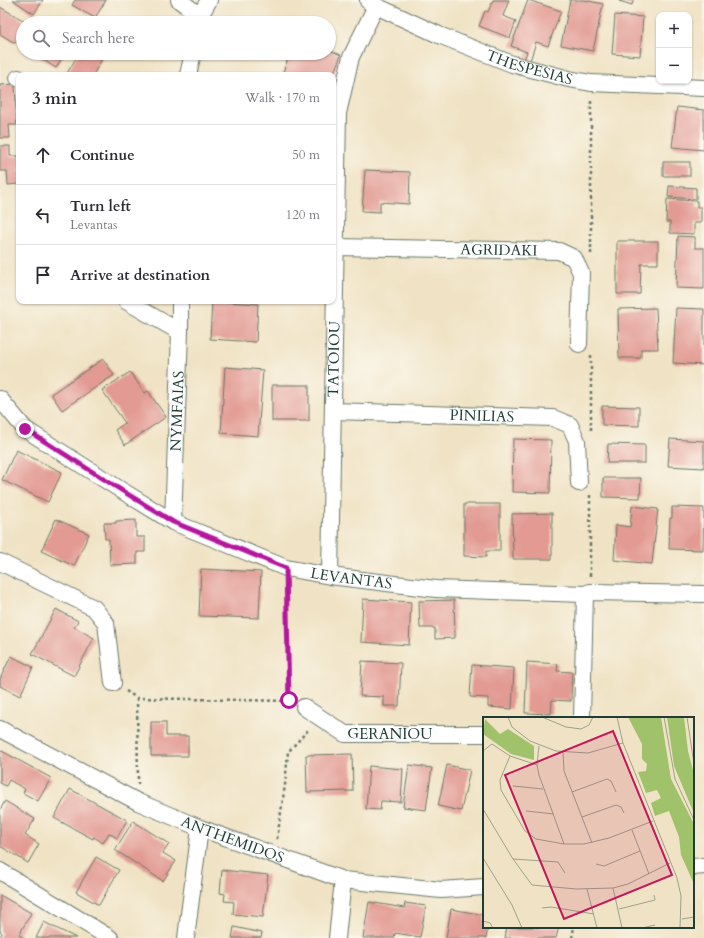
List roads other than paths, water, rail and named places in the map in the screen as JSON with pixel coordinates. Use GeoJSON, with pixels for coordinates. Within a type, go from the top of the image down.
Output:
{"type":"FeatureCollection","features":[{"type":"Feature","properties":{"kind":"street"},"geometry":{"type":"LineString","coordinates":[[179,0],[195,16]]}},
{"type":"Feature","properties":{"kind":"street"},"geometry":{"type":"LineString","coordinates":[[201,16],[209,0]]}},
{"type":"Feature","properties":{"kind":"street","name":"THESPESIAS"},"geometry":{"type":"LineString","coordinates":[[372,3],[439,35],[512,64],[569,79],[591,82],[704,88]]}},
{"type":"Feature","properties":{"kind":"street","name":"TATOIOU"},"geometry":{"type":"LineString","coordinates":[[336,202],[338,113],[350,57],[372,3]]}},
{"type":"Feature","properties":{"kind":"street"},"geometry":{"type":"LineString","coordinates":[[189,72],[191,60]]}},
{"type":"Feature","properties":{"kind":"street","name":"AGRIDAKI"},"geometry":{"type":"LineString","coordinates":[[336,247],[559,251],[574,258],[581,273],[579,344]]}},
{"type":"Feature","properties":{"kind":"street"},"geometry":{"type":"LineString","coordinates":[[131,304],[180,332]]}},
{"type":"Feature","properties":{"kind":"street","name":"NYMFAIAS"},"geometry":{"type":"LineString","coordinates":[[173,522],[180,304]]}},
{"type":"Feature","properties":{"kind":"street","name":"TATOIOU"},"geometry":{"type":"LineString","coordinates":[[330,576],[334,304]]}},
{"type":"Feature","properties":{"kind":"street","name":"LEVANTAS"},"geometry":{"type":"LineString","coordinates":[[0,399],[25,429],[173,522],[286,568],[330,576],[436,589],[585,594],[590,592],[704,594]]}},
{"type":"Feature","properties":{"kind":"street","name":"PINILIAS"},"geometry":{"type":"LineString","coordinates":[[333,411],[554,418],[570,425],[577,441],[579,483]]}},
{"type":"Feature","properties":{"kind":"street"},"geometry":{"type":"LineString","coordinates":[[0,562],[94,608],[106,624],[113,683]]}},
{"type":"Feature","properties":{"kind":"street"},"geometry":{"type":"LineString","coordinates":[[582,717],[585,594]]}},
{"type":"Feature","properties":{"kind":"street","name":"GERANIOU"},"geometry":{"type":"LineString","coordinates":[[304,707],[345,734],[483,734]]}},
{"type":"Feature","properties":{"kind":"street","name":"ANTHEMIDOS"},"geometry":{"type":"LineString","coordinates":[[0,729],[138,802],[200,828],[343,880],[441,890],[483,887]]}},
{"type":"Feature","properties":{"kind":"street"},"geometry":{"type":"LineString","coordinates":[[186,938],[200,828]]}},
{"type":"Feature","properties":{"kind":"street"},"geometry":{"type":"LineString","coordinates":[[694,867],[704,866]]}},
{"type":"Feature","properties":{"kind":"street"},"geometry":{"type":"LineString","coordinates":[[0,871],[110,938]]}},
{"type":"Feature","properties":{"kind":"street"},"geometry":{"type":"LineString","coordinates":[[338,938],[343,880]]}}]}
